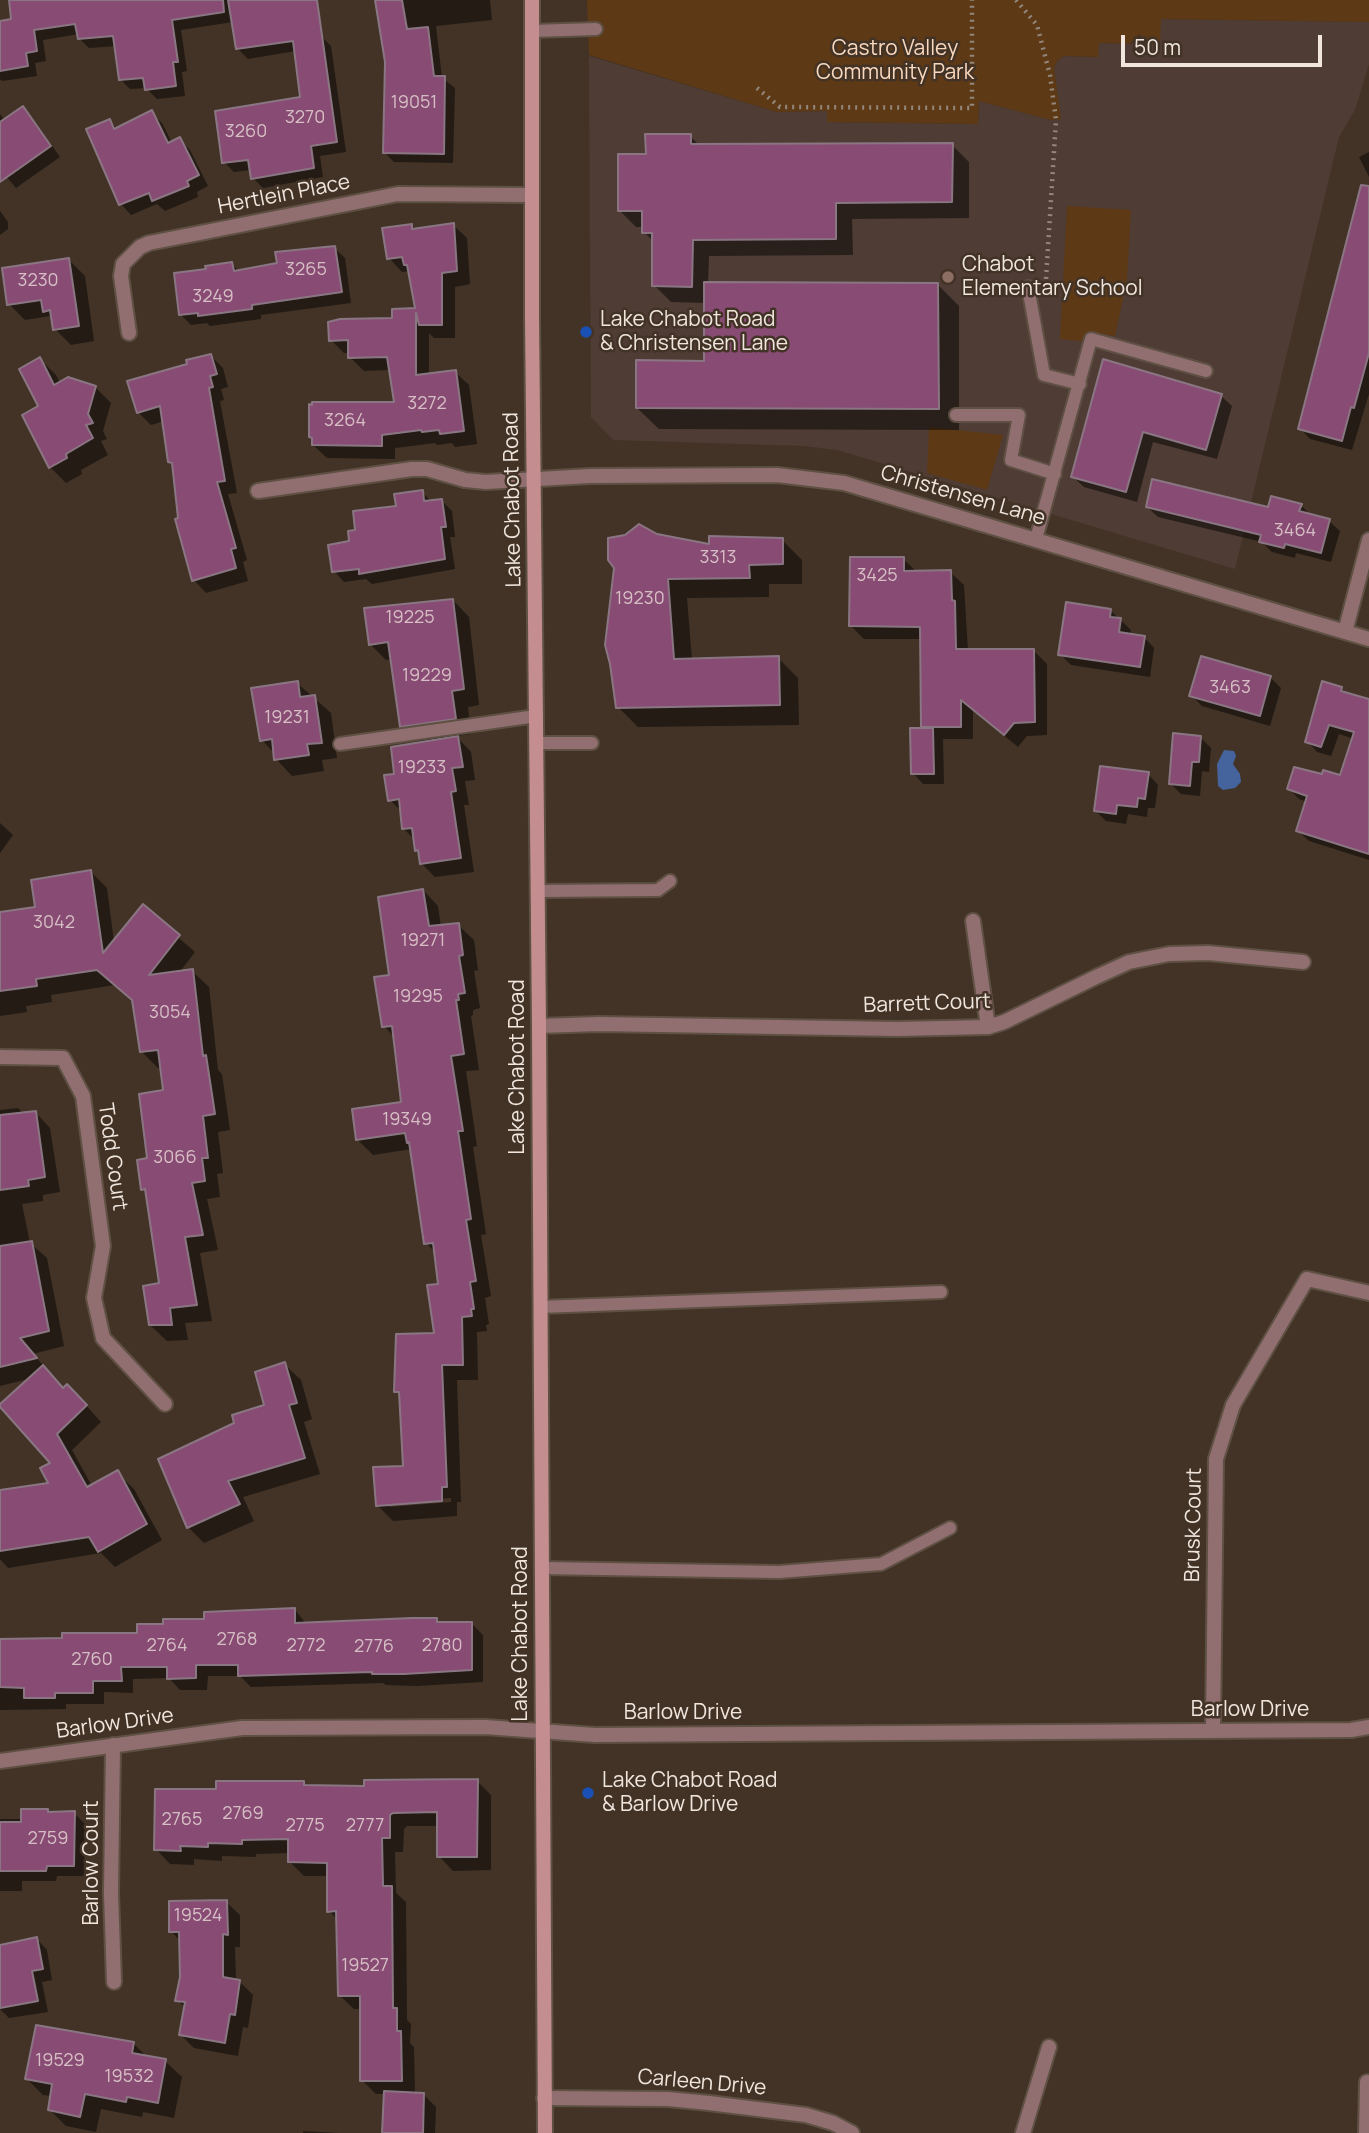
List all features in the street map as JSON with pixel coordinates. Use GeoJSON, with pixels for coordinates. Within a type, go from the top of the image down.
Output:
{"type":"FeatureCollection","features":[{"type":"Feature","properties":{"kind":"main road","name":"Lake Chabot Road"},"geometry":{"type":"LineString","coordinates":[[532,0],[545,2133]]}},
{"type":"Feature","properties":{"kind":"street","name":"Hertlein Place"},"geometry":{"type":"LineString","coordinates":[[129,334],[121,276],[123,264],[149,243],[398,194],[532,195]]}},
{"type":"Feature","properties":{"kind":"street","name":"Christensen Lane"},"geometry":{"type":"LineString","coordinates":[[258,491],[412,469],[427,469],[465,480],[486,482],[533,478],[777,475],[844,483],[1369,639]]}},
{"type":"Feature","properties":{"kind":"street"},"geometry":{"type":"LineString","coordinates":[[1345,632],[1369,540]]}},
{"type":"Feature","properties":{"kind":"street"},"geometry":{"type":"LineString","coordinates":[[973,921],[988,1027]]}},
{"type":"Feature","properties":{"kind":"street","name":"Barrett Court"},"geometry":{"type":"LineString","coordinates":[[539,1026],[599,1024],[897,1029],[988,1027],[1004,1022],[1118,967],[1156,957],[1208,953],[1303,962]]}},
{"type":"Feature","properties":{"kind":"street","name":"Todd Court"},"geometry":{"type":"LineString","coordinates":[[0,1058],[63,1058],[83,1096],[103,1246],[94,1298],[103,1338],[165,1404]]}},
{"type":"Feature","properties":{"kind":"street","name":"Brusk Court"},"geometry":{"type":"LineString","coordinates":[[1213,1731],[1216,1459],[1233,1405],[1307,1279],[1369,1293]]}},
{"type":"Feature","properties":{"kind":"street","name":"Barlow Drive"},"geometry":{"type":"LineString","coordinates":[[0,1761],[242,1728],[485,1727],[595,1735],[1351,1730],[1369,1727]]}},
{"type":"Feature","properties":{"kind":"street","name":"Barlow Court"},"geometry":{"type":"LineString","coordinates":[[113,1745],[111,1893],[114,1982]]}},
{"type":"Feature","properties":{"kind":"street"},"geometry":{"type":"LineString","coordinates":[[1023,2133],[1048,2047]]}},
{"type":"Feature","properties":{"kind":"street"},"geometry":{"type":"LineString","coordinates":[[1366,2133],[1367,2082]]}},
{"type":"Feature","properties":{"kind":"street","name":"Carleen Drive"},"geometry":{"type":"LineString","coordinates":[[544,2098],[667,2099],[761,2109],[806,2115],[833,2123],[852,2133]]}},
{"type":"Feature","properties":{"kind":"lane"},"geometry":{"type":"LineString","coordinates":[[532,31],[596,29]]}},
{"type":"Feature","properties":{"kind":"lane"},"geometry":{"type":"LineString","coordinates":[[1028,287],[1044,375],[1080,384]]}},
{"type":"Feature","properties":{"kind":"lane"},"geometry":{"type":"LineString","coordinates":[[1036,540],[1091,339],[1206,371]]}},
{"type":"Feature","properties":{"kind":"lane"},"geometry":{"type":"LineString","coordinates":[[956,415],[1019,415],[1011,460],[1055,474]]}},
{"type":"Feature","properties":{"kind":"lane"},"geometry":{"type":"LineString","coordinates":[[340,744],[536,716]]}},
{"type":"Feature","properties":{"kind":"lane"},"geometry":{"type":"LineString","coordinates":[[536,743],[592,743]]}},
{"type":"Feature","properties":{"kind":"lane"},"geometry":{"type":"LineString","coordinates":[[537,891],[658,890],[670,881]]}},
{"type":"Feature","properties":{"kind":"lane"},"geometry":{"type":"LineString","coordinates":[[540,1307],[942,1292]]}},
{"type":"Feature","properties":{"kind":"lane"},"geometry":{"type":"LineString","coordinates":[[542,1568],[779,1572],[881,1564],[950,1528]]}},
{"type":"Feature","properties":{"kind":"path"},"geometry":{"type":"LineString","coordinates":[[757,88],[780,107],[972,108],[972,0]]}},
{"type":"Feature","properties":{"kind":"path"},"geometry":{"type":"LineString","coordinates":[[1016,0],[1037,24],[1050,75],[1056,120],[1045,287]]}},
{"type":"Feature","properties":{"kind":"shaded area","name":"Chabot Elementary School"},"geometry":{"type":"Polygon","coordinates":[[[1160,19],[1369,22],[1369,64],[1355,110],[1339,137],[1235,569],[837,450],[804,446],[613,440],[591,417],[589,56],[777,112],[828,111],[828,122],[978,124],[979,101],[1051,120],[1060,119],[1054,68],[1057,61],[1064,56],[1097,57],[1098,43],[1159,44],[1160,19]]]}},
{"type":"Feature","properties":{"kind":"green space","name":"Castro Valley Community Park"},"geometry":{"type":"Polygon","coordinates":[[[587,0],[1369,0],[1369,22],[1161,19],[1160,44],[1099,43],[1098,57],[1064,56],[1057,61],[1054,68],[1061,119],[1051,120],[979,101],[978,124],[827,122],[827,111],[777,112],[589,55],[587,0]]]}},
{"type":"Feature","properties":{"kind":"green space"},"geometry":{"type":"Polygon","coordinates":[[[1067,206],[1131,210],[1127,279],[1115,336],[1089,332],[1088,342],[1060,339],[1067,206]]]}},
{"type":"Feature","properties":{"kind":"green space"},"geometry":{"type":"Polygon","coordinates":[[[929,427],[1003,435],[987,490],[927,473],[929,427]]]}},
{"type":"Feature","properties":{"kind":"water"},"geometry":{"type":"Polygon","coordinates":[[[1224,750],[1234,751],[1236,756],[1233,764],[1240,774],[1241,782],[1235,788],[1223,790],[1218,786],[1217,764],[1224,750]]]}},
{"type":"Feature","properties":{"kind":"building"},"geometry":{"type":"Polygon","coordinates":[[[9,0],[223,0],[224,12],[172,20],[178,62],[173,62],[176,86],[145,90],[143,78],[119,80],[113,36],[78,39],[75,24],[34,30],[37,51],[26,53],[28,66],[0,71],[0,21],[11,19],[9,0]]]}},
{"type":"Feature","properties":{"kind":"building"},"geometry":{"type":"Polygon","coordinates":[[[228,0],[317,0],[337,142],[311,146],[314,168],[251,179],[248,160],[222,163],[215,111],[300,97],[293,41],[236,49],[228,0]]]}},
{"type":"Feature","properties":{"kind":"building"},"geometry":{"type":"Polygon","coordinates":[[[375,0],[402,0],[407,29],[428,27],[434,76],[445,76],[444,154],[383,153],[385,62],[375,0]]]}},
{"type":"Feature","properties":{"kind":"building"},"geometry":{"type":"Polygon","coordinates":[[[23,106],[51,146],[0,182],[0,122],[23,106]]]}},
{"type":"Feature","properties":{"kind":"building"},"geometry":{"type":"Polygon","coordinates":[[[152,110],[168,143],[180,137],[199,175],[187,181],[189,186],[152,201],[149,193],[119,205],[86,129],[110,119],[114,129],[152,110]]]}},
{"type":"Feature","properties":{"kind":"building"},"geometry":{"type":"Polygon","coordinates":[[[645,134],[691,134],[691,144],[953,143],[952,202],[836,203],[836,239],[693,240],[692,287],[652,286],[652,233],[642,233],[642,211],[618,211],[618,154],[646,154],[645,134]]]}},
{"type":"Feature","properties":{"kind":"building"},"geometry":{"type":"Polygon","coordinates":[[[1361,185],[1369,186],[1369,353],[1342,441],[1298,429],[1361,185]]]}},
{"type":"Feature","properties":{"kind":"building"},"geometry":{"type":"Polygon","coordinates":[[[454,223],[457,271],[442,273],[442,325],[419,325],[416,313],[416,375],[456,370],[464,431],[440,434],[439,430],[421,430],[382,435],[382,446],[312,445],[312,438],[309,437],[309,404],[312,405],[312,402],[394,402],[387,357],[348,358],[348,340],[329,341],[328,322],[340,319],[392,318],[392,309],[415,308],[407,265],[404,265],[402,257],[387,259],[382,228],[412,224],[412,229],[454,223]]]}},
{"type":"Feature","properties":{"kind":"building"},"geometry":{"type":"Polygon","coordinates":[[[335,246],[342,292],[252,305],[252,309],[198,316],[198,313],[179,315],[174,273],[232,262],[234,271],[277,263],[275,252],[335,246]]]}},
{"type":"Feature","properties":{"kind":"building"},"geometry":{"type":"Polygon","coordinates":[[[69,258],[79,326],[53,330],[50,310],[43,312],[41,300],[7,305],[2,268],[69,258]]]}},
{"type":"Feature","properties":{"kind":"building"},"geometry":{"type":"Polygon","coordinates":[[[704,282],[938,283],[939,409],[636,408],[636,360],[704,361],[704,282]]]}},
{"type":"Feature","properties":{"kind":"building"},"geometry":{"type":"Polygon","coordinates":[[[211,354],[217,374],[210,376],[213,387],[209,388],[225,481],[217,482],[236,548],[231,549],[236,568],[192,581],[175,519],[178,518],[172,463],[168,462],[160,406],[137,413],[127,381],[187,364],[186,360],[211,354]]]}},
{"type":"Feature","properties":{"kind":"building"},"geometry":{"type":"Polygon","coordinates":[[[40,357],[54,385],[68,377],[96,386],[88,414],[93,423],[86,425],[93,438],[49,468],[22,415],[38,406],[19,369],[40,357]]]}},
{"type":"Feature","properties":{"kind":"building"},"geometry":{"type":"Polygon","coordinates":[[[1103,359],[1222,394],[1206,450],[1143,432],[1126,492],[1071,477],[1103,359]]]}},
{"type":"Feature","properties":{"kind":"building"},"geometry":{"type":"Polygon","coordinates":[[[1152,479],[1268,507],[1271,496],[1302,504],[1299,511],[1330,519],[1321,553],[1285,544],[1284,548],[1259,542],[1261,535],[1146,507],[1152,479]]]}},
{"type":"Feature","properties":{"kind":"building"},"geometry":{"type":"Polygon","coordinates":[[[423,490],[424,501],[442,499],[446,527],[441,527],[445,559],[359,574],[359,569],[332,572],[328,545],[349,541],[348,531],[355,530],[353,511],[396,506],[394,494],[423,490]]]}},
{"type":"Feature","properties":{"kind":"building"},"geometry":{"type":"Polygon","coordinates":[[[639,524],[657,534],[709,544],[709,536],[783,538],[783,564],[749,565],[750,578],[668,579],[674,659],[779,656],[780,705],[616,708],[605,645],[614,568],[608,560],[608,538],[625,535],[639,524]]]}},
{"type":"Feature","properties":{"kind":"building"},"geometry":{"type":"Polygon","coordinates":[[[850,557],[904,557],[904,571],[951,570],[956,649],[1034,649],[1035,722],[1014,723],[1004,735],[961,700],[961,727],[921,727],[920,627],[849,626],[850,557]]]}},
{"type":"Feature","properties":{"kind":"building"},"geometry":{"type":"Polygon","coordinates":[[[453,599],[464,689],[452,691],[456,719],[400,727],[388,642],[369,645],[364,608],[453,599]]]}},
{"type":"Feature","properties":{"kind":"building"},"geometry":{"type":"Polygon","coordinates":[[[1066,602],[1111,609],[1110,617],[1121,618],[1119,632],[1145,636],[1140,667],[1058,655],[1066,602]]]}},
{"type":"Feature","properties":{"kind":"building"},"geometry":{"type":"Polygon","coordinates":[[[1201,656],[1271,676],[1260,716],[1189,696],[1201,656]]]}},
{"type":"Feature","properties":{"kind":"building"},"geometry":{"type":"Polygon","coordinates":[[[298,681],[300,697],[315,695],[322,743],[307,744],[309,755],[274,760],[272,739],[260,741],[251,688],[298,681]]]}},
{"type":"Feature","properties":{"kind":"building"},"geometry":{"type":"Polygon","coordinates":[[[1322,681],[1342,687],[1341,691],[1369,699],[1369,854],[1296,831],[1307,796],[1287,789],[1294,767],[1340,775],[1354,732],[1329,725],[1321,747],[1305,742],[1322,681]]]}},
{"type":"Feature","properties":{"kind":"building"},"geometry":{"type":"Polygon","coordinates":[[[910,728],[933,728],[934,774],[911,774],[910,728]]]}},
{"type":"Feature","properties":{"kind":"building"},"geometry":{"type":"Polygon","coordinates":[[[1173,733],[1201,736],[1199,762],[1192,762],[1190,786],[1169,784],[1173,733]]]}},
{"type":"Feature","properties":{"kind":"building"},"geometry":{"type":"Polygon","coordinates":[[[458,736],[463,767],[452,768],[456,791],[451,792],[461,858],[420,864],[412,828],[402,829],[399,799],[388,801],[384,775],[394,774],[391,747],[458,736]]]}},
{"type":"Feature","properties":{"kind":"building"},"geometry":{"type":"Polygon","coordinates":[[[1100,766],[1149,772],[1145,799],[1138,798],[1137,807],[1117,805],[1116,814],[1094,811],[1100,766]]]}},
{"type":"Feature","properties":{"kind":"building"},"geometry":{"type":"Polygon","coordinates":[[[91,870],[103,953],[143,904],[180,935],[149,975],[193,969],[203,1056],[206,1055],[215,1114],[203,1116],[208,1158],[202,1158],[205,1181],[192,1183],[203,1235],[185,1237],[197,1305],[170,1308],[172,1325],[149,1325],[143,1286],[159,1283],[145,1189],[141,1190],[137,1160],[147,1158],[139,1094],[163,1090],[158,1050],[140,1052],[132,1000],[97,970],[36,979],[37,986],[0,991],[0,912],[35,907],[31,880],[91,870]]]}},
{"type":"Feature","properties":{"kind":"building"},"geometry":{"type":"Polygon","coordinates":[[[423,889],[429,926],[459,923],[463,955],[459,956],[465,993],[458,994],[459,1000],[456,1000],[464,1054],[451,1056],[463,1131],[458,1131],[471,1219],[466,1220],[476,1281],[470,1282],[474,1309],[471,1309],[472,1316],[462,1317],[463,1365],[442,1365],[447,1487],[442,1487],[442,1501],[376,1506],[373,1467],[403,1466],[399,1392],[394,1392],[396,1334],[434,1333],[427,1285],[438,1284],[433,1243],[424,1244],[409,1142],[407,1143],[405,1133],[356,1140],[352,1109],[401,1102],[392,1026],[382,1027],[374,977],[389,975],[378,897],[423,889]]]}},
{"type":"Feature","properties":{"kind":"building"},"geometry":{"type":"Polygon","coordinates":[[[36,1111],[45,1177],[28,1180],[29,1186],[0,1190],[0,1115],[36,1111]]]}},
{"type":"Feature","properties":{"kind":"building"},"geometry":{"type":"Polygon","coordinates":[[[32,1241],[49,1331],[20,1338],[37,1358],[0,1367],[0,1246],[32,1241]]]}},
{"type":"Feature","properties":{"kind":"building"},"geometry":{"type":"Polygon","coordinates":[[[285,1362],[297,1403],[289,1405],[305,1458],[228,1481],[240,1504],[187,1528],[158,1459],[234,1423],[232,1415],[264,1405],[255,1372],[285,1362]]]}},
{"type":"Feature","properties":{"kind":"building"},"geometry":{"type":"Polygon","coordinates":[[[43,1365],[63,1388],[67,1384],[87,1405],[57,1434],[87,1487],[118,1470],[147,1524],[98,1552],[89,1537],[0,1551],[0,1490],[48,1483],[40,1468],[50,1463],[0,1404],[43,1365]]]}},
{"type":"Feature","properties":{"kind":"building"},"geometry":{"type":"Polygon","coordinates":[[[295,1608],[295,1623],[412,1618],[437,1618],[437,1622],[472,1622],[472,1670],[404,1674],[372,1672],[238,1676],[238,1665],[196,1665],[196,1678],[167,1679],[167,1667],[121,1667],[122,1681],[93,1681],[93,1693],[55,1693],[55,1698],[24,1698],[24,1688],[0,1687],[0,1639],[62,1638],[62,1633],[137,1633],[137,1624],[163,1624],[163,1619],[204,1619],[204,1612],[295,1608]]]}},
{"type":"Feature","properties":{"kind":"building"},"geometry":{"type":"Polygon","coordinates":[[[478,1779],[477,1857],[437,1857],[437,1812],[393,1813],[390,1815],[390,1838],[382,1838],[383,1886],[392,1886],[393,2008],[397,2008],[397,2031],[401,2031],[402,2081],[360,2081],[360,1996],[338,1996],[336,1911],[327,1912],[327,1863],[288,1862],[288,1839],[242,1840],[242,1844],[208,1843],[208,1847],[180,1846],[181,1851],[154,1850],[155,1789],[216,1789],[216,1781],[304,1781],[304,1785],[364,1786],[364,1780],[478,1779]]]}},
{"type":"Feature","properties":{"kind":"building"},"geometry":{"type":"Polygon","coordinates":[[[21,1809],[75,1811],[74,1866],[47,1866],[46,1871],[0,1871],[0,1822],[21,1822],[21,1809]]]}},
{"type":"Feature","properties":{"kind":"building"},"geometry":{"type":"Polygon","coordinates":[[[227,1900],[228,1935],[223,1934],[223,1977],[240,1980],[235,2015],[230,2014],[225,2043],[179,2035],[185,2002],[175,2001],[180,1977],[179,1932],[169,1932],[169,1901],[227,1900]]]}},
{"type":"Feature","properties":{"kind":"building"},"geometry":{"type":"Polygon","coordinates":[[[37,1937],[43,1969],[32,1971],[38,2001],[0,2008],[0,1945],[37,1937]]]}},
{"type":"Feature","properties":{"kind":"building"},"geometry":{"type":"Polygon","coordinates":[[[36,2025],[134,2042],[132,2053],[166,2059],[158,2103],[127,2097],[126,2102],[85,2094],[80,2117],[48,2110],[52,2084],[25,2079],[36,2025]]]}},
{"type":"Feature","properties":{"kind":"building"},"geometry":{"type":"Polygon","coordinates":[[[384,2091],[424,2093],[423,2133],[382,2133],[384,2091]]]}},
{"type":"Feature","properties":{"kind":"place","name":"Chabot Elementary School"},"geometry":{"type":"Point","coordinates":[948,277]}},
{"type":"Feature","properties":{"kind":"place","name":"Lake Chabot Road & Christensen Lane"},"geometry":{"type":"Point","coordinates":[586,332]}},
{"type":"Feature","properties":{"kind":"place","name":"Lake Chabot Road & Barlow Drive"},"geometry":{"type":"Point","coordinates":[588,1793]}}]}
